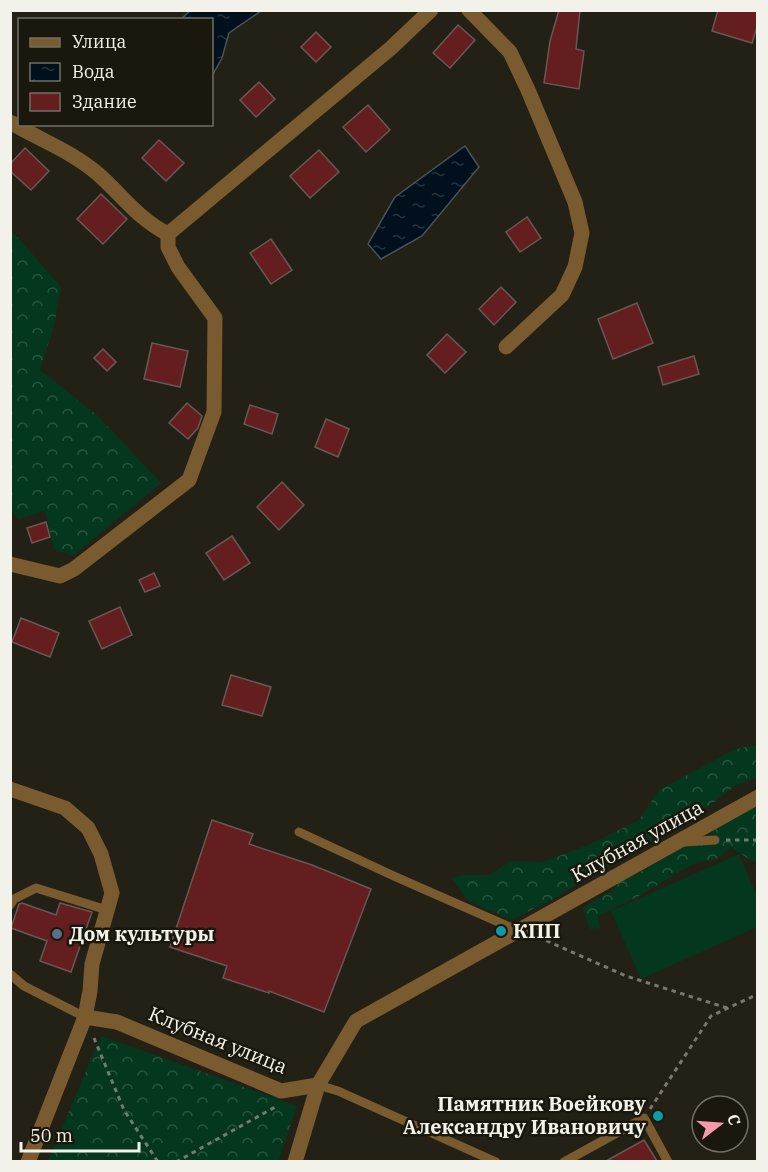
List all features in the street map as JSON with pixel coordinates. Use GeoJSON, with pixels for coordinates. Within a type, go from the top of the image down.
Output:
{"type":"FeatureCollection","features":[{"type":"Feature","properties":{"kind":"street"},"geometry":{"type":"LineString","coordinates":[[168,234],[391,48],[431,10]]}},
{"type":"Feature","properties":{"kind":"street"},"geometry":{"type":"LineString","coordinates":[[469,10],[510,52],[575,202],[582,233],[575,267],[562,295],[506,347]]}},
{"type":"Feature","properties":{"kind":"street"},"geometry":{"type":"LineString","coordinates":[[10,122],[60,148],[98,173],[131,208],[154,227],[168,234]]}},
{"type":"Feature","properties":{"kind":"street"},"geometry":{"type":"LineString","coordinates":[[10,564],[60,576],[75,569],[189,480],[214,412],[215,318],[178,267],[168,247],[168,234]]}},
{"type":"Feature","properties":{"kind":"street"},"geometry":{"type":"LineString","coordinates":[[10,789],[65,808],[88,828],[101,854],[112,893],[92,964],[85,1017],[28,1161]]}},
{"type":"Feature","properties":{"kind":"street","name":"Клубная улица"},"geometry":{"type":"LineString","coordinates":[[85,1017],[117,1022],[281,1091],[318,1085],[356,1021],[758,797]]}},
{"type":"Feature","properties":{"kind":"street"},"geometry":{"type":"LineString","coordinates":[[295,1161],[318,1085]]}},
{"type":"Feature","properties":{"kind":"lane"},"geometry":{"type":"LineString","coordinates":[[299,832],[396,878],[519,931]]}},
{"type":"Feature","properties":{"kind":"lane"},"geometry":{"type":"LineString","coordinates":[[680,842],[715,840]]}},
{"type":"Feature","properties":{"kind":"lane"},"geometry":{"type":"LineString","coordinates":[[10,906],[14,899],[36,888],[107,910]]}},
{"type":"Feature","properties":{"kind":"lane"},"geometry":{"type":"LineString","coordinates":[[10,974],[24,986],[85,1017]]}},
{"type":"Feature","properties":{"kind":"lane"},"geometry":{"type":"LineString","coordinates":[[318,1085],[338,1091],[496,1161]]}},
{"type":"Feature","properties":{"kind":"lane"},"geometry":{"type":"LineString","coordinates":[[564,1161],[644,1118],[668,1161]]}},
{"type":"Feature","properties":{"kind":"path"},"geometry":{"type":"LineString","coordinates":[[715,840],[758,840]]}},
{"type":"Feature","properties":{"kind":"path"},"geometry":{"type":"LineString","coordinates":[[519,931],[546,939],[626,976],[727,1008]]}},
{"type":"Feature","properties":{"kind":"path"},"geometry":{"type":"LineString","coordinates":[[644,1118],[711,1016],[758,994]]}},
{"type":"Feature","properties":{"kind":"path"},"geometry":{"type":"LineString","coordinates":[[85,1017],[124,1110],[158,1161]]}},
{"type":"Feature","properties":{"kind":"path"},"geometry":{"type":"LineString","coordinates":[[176,1161],[282,1104]]}},
{"type":"Feature","properties":{"kind":"green space"},"geometry":{"type":"Polygon","coordinates":[[[11,230],[61,287],[54,326],[40,370],[98,416],[161,483],[73,556],[54,549],[45,511],[18,519],[11,508],[11,230]]]}},
{"type":"Feature","properties":{"kind":"green space"},"geometry":{"type":"Polygon","coordinates":[[[757,744],[757,778],[736,785],[693,818],[555,898],[511,920],[469,901],[451,878],[464,875],[490,875],[511,861],[543,862],[591,844],[639,820],[659,790],[734,750],[757,744]]]}},
{"type":"Feature","properties":{"kind":"green space"},"geometry":{"type":"Polygon","coordinates":[[[757,804],[757,862],[731,847],[716,859],[692,864],[639,896],[598,916],[600,928],[590,929],[583,908],[613,890],[624,877],[638,873],[686,846],[702,845],[717,827],[757,804]]]}},
{"type":"Feature","properties":{"kind":"green space"},"geometry":{"type":"Polygon","coordinates":[[[739,854],[757,896],[757,927],[641,979],[611,911],[739,854]]]}},
{"type":"Feature","properties":{"kind":"green space"},"geometry":{"type":"Polygon","coordinates":[[[101,1036],[297,1106],[278,1161],[48,1161],[101,1036]]]}},
{"type":"Feature","properties":{"kind":"water"},"geometry":{"type":"Polygon","coordinates":[[[190,10],[261,11],[229,33],[222,58],[213,74],[213,18],[182,18],[190,10]]]}},
{"type":"Feature","properties":{"kind":"water"},"geometry":{"type":"Polygon","coordinates":[[[465,146],[479,167],[422,236],[381,259],[368,244],[395,197],[465,146]]]}},
{"type":"Feature","properties":{"kind":"building"},"geometry":{"type":"Polygon","coordinates":[[[559,10],[580,10],[576,49],[584,51],[579,89],[544,83],[550,41],[559,10]]]}},
{"type":"Feature","properties":{"kind":"building"},"geometry":{"type":"Polygon","coordinates":[[[718,10],[758,10],[758,24],[752,43],[712,31],[718,10]]]}},
{"type":"Feature","properties":{"kind":"building"},"geometry":{"type":"Polygon","coordinates":[[[458,25],[475,40],[450,68],[433,53],[458,25]]]}},
{"type":"Feature","properties":{"kind":"building"},"geometry":{"type":"Polygon","coordinates":[[[316,32],[331,47],[316,62],[301,47],[316,32]]]}},
{"type":"Feature","properties":{"kind":"building"},"geometry":{"type":"Polygon","coordinates":[[[259,82],[275,99],[256,117],[240,100],[259,82]]]}},
{"type":"Feature","properties":{"kind":"building"},"geometry":{"type":"Polygon","coordinates":[[[368,105],[390,130],[366,152],[343,127],[368,105]]]}},
{"type":"Feature","properties":{"kind":"building"},"geometry":{"type":"Polygon","coordinates":[[[159,140],[184,163],[166,181],[142,158],[159,140]]]}},
{"type":"Feature","properties":{"kind":"building"},"geometry":{"type":"Polygon","coordinates":[[[25,148],[49,171],[31,190],[10,171],[10,164],[25,148]]]}},
{"type":"Feature","properties":{"kind":"building"},"geometry":{"type":"Polygon","coordinates":[[[319,150],[339,172],[310,198],[290,176],[319,150]]]}},
{"type":"Feature","properties":{"kind":"building"},"geometry":{"type":"Polygon","coordinates":[[[101,194],[127,219],[103,244],[77,219],[101,194]]]}},
{"type":"Feature","properties":{"kind":"building"},"geometry":{"type":"Polygon","coordinates":[[[527,217],[541,238],[520,252],[506,232],[527,217]]]}},
{"type":"Feature","properties":{"kind":"building"},"geometry":{"type":"Polygon","coordinates":[[[271,239],[292,270],[271,284],[250,253],[271,239]]]}},
{"type":"Feature","properties":{"kind":"building"},"geometry":{"type":"Polygon","coordinates":[[[501,287],[516,302],[494,325],[479,309],[501,287]]]}},
{"type":"Feature","properties":{"kind":"building"},"geometry":{"type":"Polygon","coordinates":[[[637,303],[653,343],[613,359],[598,319],[637,303]]]}},
{"type":"Feature","properties":{"kind":"building"},"geometry":{"type":"Polygon","coordinates":[[[447,334],[466,352],[445,373],[427,355],[447,334]]]}},
{"type":"Feature","properties":{"kind":"building"},"geometry":{"type":"Polygon","coordinates":[[[152,343],[188,351],[180,387],[144,379],[152,343]]]}},
{"type":"Feature","properties":{"kind":"building"},"geometry":{"type":"Polygon","coordinates":[[[103,349],[116,362],[107,371],[94,358],[103,349]]]}},
{"type":"Feature","properties":{"kind":"building"},"geometry":{"type":"Polygon","coordinates":[[[694,356],[699,374],[663,385],[658,367],[694,356]]]}},
{"type":"Feature","properties":{"kind":"building"},"geometry":{"type":"Polygon","coordinates":[[[187,403],[202,416],[198,428],[188,439],[169,423],[187,403]]]}},
{"type":"Feature","properties":{"kind":"building"},"geometry":{"type":"Polygon","coordinates":[[[250,405],[278,414],[272,434],[244,424],[250,405]]]}},
{"type":"Feature","properties":{"kind":"building"},"geometry":{"type":"Polygon","coordinates":[[[326,419],[349,429],[338,457],[315,447],[326,419]]]}},
{"type":"Feature","properties":{"kind":"building"},"geometry":{"type":"Polygon","coordinates":[[[282,482],[304,505],[279,530],[257,507],[282,482]]]}},
{"type":"Feature","properties":{"kind":"building"},"geometry":{"type":"Polygon","coordinates":[[[46,522],[50,537],[32,543],[27,528],[46,522]]]}},
{"type":"Feature","properties":{"kind":"building"},"geometry":{"type":"Polygon","coordinates":[[[232,536],[250,563],[224,580],[206,553],[232,536]]]}},
{"type":"Feature","properties":{"kind":"building"},"geometry":{"type":"Polygon","coordinates":[[[154,573],[160,586],[145,592],[139,580],[154,573]]]}},
{"type":"Feature","properties":{"kind":"building"},"geometry":{"type":"Polygon","coordinates":[[[120,607],[132,635],[102,649],[89,621],[120,607]]]}},
{"type":"Feature","properties":{"kind":"building"},"geometry":{"type":"Polygon","coordinates":[[[21,618],[59,633],[50,657],[12,642],[21,618]]]}},
{"type":"Feature","properties":{"kind":"building"},"geometry":{"type":"Polygon","coordinates":[[[231,675],[271,687],[262,716],[222,705],[231,675]]]}},
{"type":"Feature","properties":{"kind":"building"},"geometry":{"type":"Polygon","coordinates":[[[212,820],[253,834],[249,844],[312,865],[371,889],[324,1012],[269,991],[269,993],[223,978],[227,966],[170,947],[212,820]]]}},
{"type":"Feature","properties":{"kind":"building","name":"Дом культуры"},"geometry":{"type":"Polygon","coordinates":[[[22,903],[56,915],[60,903],[92,912],[71,972],[40,961],[47,941],[11,928],[19,904],[22,903]]]}},
{"type":"Feature","properties":{"kind":"building"},"geometry":{"type":"Polygon","coordinates":[[[644,1140],[657,1161],[606,1161],[644,1140]]]}},
{"type":"Feature","properties":{"kind":"place","name":"КПП"},"geometry":{"type":"Point","coordinates":[501,931]}},
{"type":"Feature","properties":{"kind":"place","name":"Дом культуры"},"geometry":{"type":"Point","coordinates":[57,934]}},
{"type":"Feature","properties":{"kind":"place","name":"Памятник Воейкову Александру Ивановичу"},"geometry":{"type":"Point","coordinates":[658,1116]}}]}
